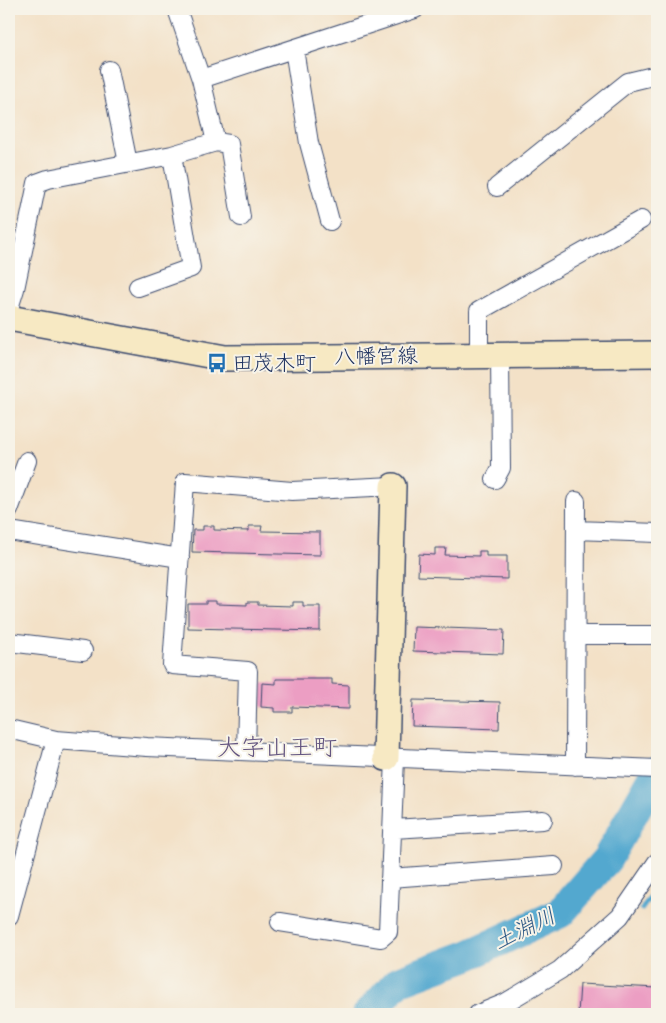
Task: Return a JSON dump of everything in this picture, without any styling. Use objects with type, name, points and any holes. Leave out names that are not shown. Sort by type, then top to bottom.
[{"type":"main road","name":"八幡宮線","points":[[9,318],[225,358],[490,354],[657,354]]},
{"type":"main road","points":[[390,758],[393,486]]},
{"type":"street","points":[[177,9],[201,79],[216,142]]},
{"type":"street","points":[[201,79],[415,9]]},
{"type":"street","points":[[294,49],[309,143],[330,221]]},
{"type":"street","points":[[109,70],[128,163]]},
{"type":"street","points":[[497,187],[628,82],[657,75]]},
{"type":"street","points":[[9,308],[15,289],[37,183],[48,179],[172,155],[216,142],[230,144],[241,217]]},
{"type":"street","points":[[138,287],[191,268],[172,155]]},
{"type":"street","points":[[495,479],[501,468],[490,354],[478,311],[641,220]]},
{"type":"street","points":[[9,510],[27,461]]},
{"type":"street","points":[[246,751],[248,671],[172,665],[185,482],[292,491],[393,486]]},
{"type":"street","points":[[575,766],[576,501]]},
{"type":"street","points":[[576,530],[657,533]]},
{"type":"street","points":[[9,531],[180,558]]},
{"type":"street","points":[[576,635],[657,636]]},
{"type":"street","points":[[9,642],[82,651]]},
{"type":"street","points":[[9,729],[56,740],[390,758],[657,769]]},
{"type":"street","points":[[9,916],[56,740]]},
{"type":"street","points":[[280,922],[381,938],[388,932],[393,829],[390,758]]},
{"type":"street","points":[[393,829],[543,820]]},
{"type":"street","points":[[478,1014],[505,1003],[560,970],[620,916],[657,862]]},
{"type":"street","points":[[390,878],[554,866]]},
{"type":"building","points":[[203,526],[214,526],[214,530],[249,531],[249,526],[262,526],[261,531],[320,532],[320,555],[192,552],[193,530],[203,530]]},
{"type":"building","points":[[435,548],[446,548],[445,555],[479,556],[479,551],[486,551],[486,556],[507,556],[507,579],[418,576],[419,554],[435,555]]},
{"type":"building","points":[[206,601],[216,601],[216,604],[247,605],[247,602],[258,602],[258,605],[293,606],[293,602],[303,602],[303,606],[320,606],[320,631],[188,628],[188,604],[206,604]]},
{"type":"building","points":[[414,627],[504,630],[503,654],[413,651]]},
{"type":"building","points":[[276,679],[332,679],[332,684],[349,685],[349,709],[292,707],[292,712],[274,712],[274,708],[261,707],[262,683],[276,684]]},
{"type":"building","points":[[413,700],[500,702],[499,729],[412,726]]},
{"type":"building","points":[[580,984],[657,988],[657,1014],[578,1014]]},
{"type":"waterway","name":"土淵川","points":[[368,1014],[399,981],[469,955],[560,913],[607,859],[657,771]]},
{"type":"waterway","points":[[642,909],[657,886]]},
{"type":"place","name":"田茂木町","points":[[217,363]]},
{"type":"district","name":"大字山王町","points":[[277,747]]}]
